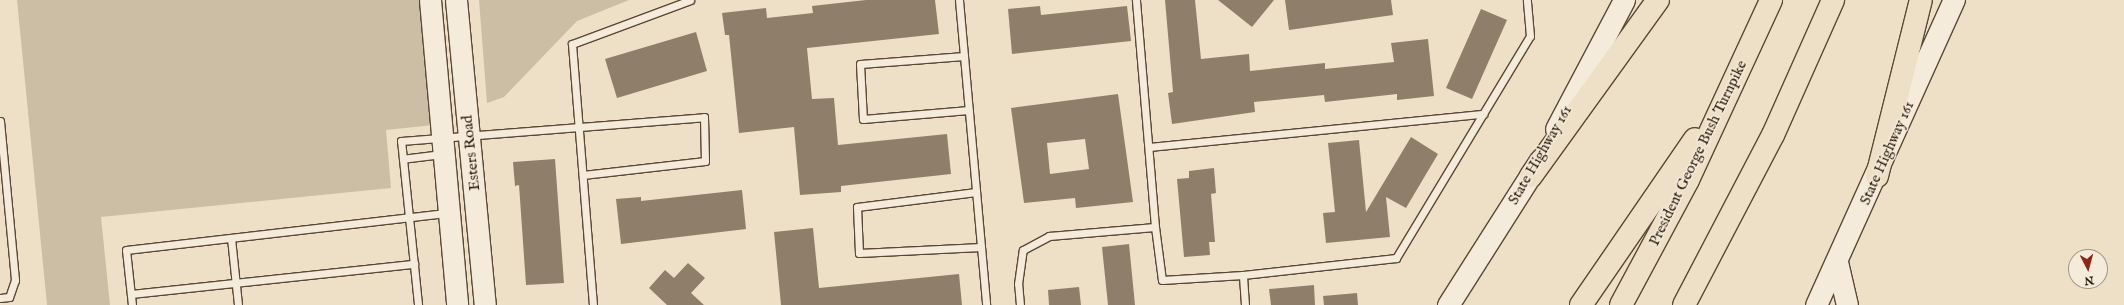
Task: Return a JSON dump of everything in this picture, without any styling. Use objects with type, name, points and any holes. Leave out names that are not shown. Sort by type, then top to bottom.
[{"type":"highway","points":[[1531,176],[1658,0]]},
{"type":"highway","name":"President George Bush Turnpike","points":[[1621,305],[1688,180],[1771,0]]},
{"type":"highway","points":[[1684,305],[1773,135],[1833,0]]},
{"type":"highway","points":[[1877,176],[1921,0]]},
{"type":"highway","points":[[1581,305],[1731,87]]},
{"type":"highway","points":[[1698,305],[1732,215]]},
{"type":"main road","name":"Esters Road","points":[[430,0],[457,305]]},
{"type":"main road","name":"Esters Road","points":[[456,0],[485,305]]},
{"type":"main road","name":"State Highway 161","points":[[1456,299],[1531,176],[1624,0]]},
{"type":"main road","name":"State Highway 161","points":[[1816,305],[1877,176],[1954,0]]},
{"type":"main road","points":[[1837,262],[1847,305]]},
{"type":"lane","points":[[594,305],[572,44],[690,0]]},
{"type":"lane","points":[[959,0],[986,305]]},
{"type":"lane","points":[[1136,0],[1150,147],[1155,227],[1162,280],[1242,275],[1396,258],[1530,36],[1527,0]]},
{"type":"lane","points":[[964,56],[860,64],[863,119],[969,110]]},
{"type":"lane","points":[[1150,147],[1483,114]]},
{"type":"lane","points":[[403,159],[469,136],[704,117],[706,161],[583,175]]},
{"type":"lane","points":[[0,121],[15,280],[9,297],[0,298]]},
{"type":"lane","points":[[418,305],[401,141],[442,145]]},
{"type":"lane","points":[[976,192],[857,207],[858,253],[981,247]]},
{"type":"lane","points":[[132,305],[126,250],[449,213]]},
{"type":"lane","points":[[1020,305],[1018,284],[1023,250],[1049,236],[1155,227]]},
{"type":"lane","points":[[231,238],[238,305]]},
{"type":"lane","points":[[131,294],[414,264]]},
{"type":"lane","points":[[1242,275],[1245,305]]},
{"type":"shaded area","points":[[17,0],[422,0],[434,125],[386,130],[391,188],[101,217],[110,305],[47,305]]},
{"type":"shaded area","points":[[479,0],[629,0],[577,21],[504,97],[487,103]]},
{"type":"building","points":[[866,0],[935,0],[939,34],[807,48],[812,99],[834,98],[838,145],[947,134],[951,174],[841,186],[841,192],[800,195],[794,127],[739,133],[729,35],[725,35],[722,13],[766,8],[767,18],[813,13],[812,6]]},
{"type":"building","points":[[1165,0],[1195,0],[1201,59],[1249,54],[1250,71],[1325,63],[1325,69],[1394,62],[1391,43],[1428,39],[1434,96],[1397,100],[1397,94],[1325,102],[1324,95],[1254,102],[1255,112],[1172,124],[1168,93],[1173,92]]},
{"type":"building","points":[[1218,0],[1274,0],[1252,27]]},
{"type":"building","points":[[1285,0],[1391,0],[1393,15],[1289,30]]},
{"type":"building","points":[[1040,6],[1041,15],[1127,6],[1131,41],[1012,54],[1008,9]]},
{"type":"building","points":[[1481,9],[1507,20],[1472,99],[1446,88]]},
{"type":"building","points":[[696,32],[707,71],[617,98],[605,59]]},
{"type":"building","points":[[1118,94],[1133,202],[1076,208],[1075,198],[1024,203],[1011,108]],"holes":[[[1085,139],[1089,169],[1050,174],[1047,143]]]},
{"type":"building","points":[[1411,137],[1438,154],[1406,208],[1386,197],[1390,237],[1326,243],[1323,213],[1335,212],[1328,143],[1359,140],[1366,212]]},
{"type":"building","points":[[555,159],[564,283],[526,285],[519,185],[515,186],[513,162]]},
{"type":"building","points":[[1214,168],[1216,193],[1211,194],[1215,242],[1209,242],[1210,255],[1184,257],[1177,179],[1189,178],[1189,171]]},
{"type":"building","points":[[742,190],[746,229],[621,244],[616,199],[641,197],[641,201]]},
{"type":"building","points":[[813,228],[819,288],[959,274],[962,305],[781,305],[774,232]]},
{"type":"building","points":[[1129,244],[1135,305],[1108,305],[1102,247]]},
{"type":"building","points":[[688,263],[705,278],[691,293],[704,305],[667,305],[649,288],[665,270],[674,278]]},
{"type":"building","points":[[1314,285],[1315,305],[1271,305],[1269,289]]},
{"type":"building","points":[[1079,287],[1081,305],[1049,305],[1048,290]]},
{"type":"building","points":[[1357,293],[1358,305],[1324,305],[1323,296]]}]
